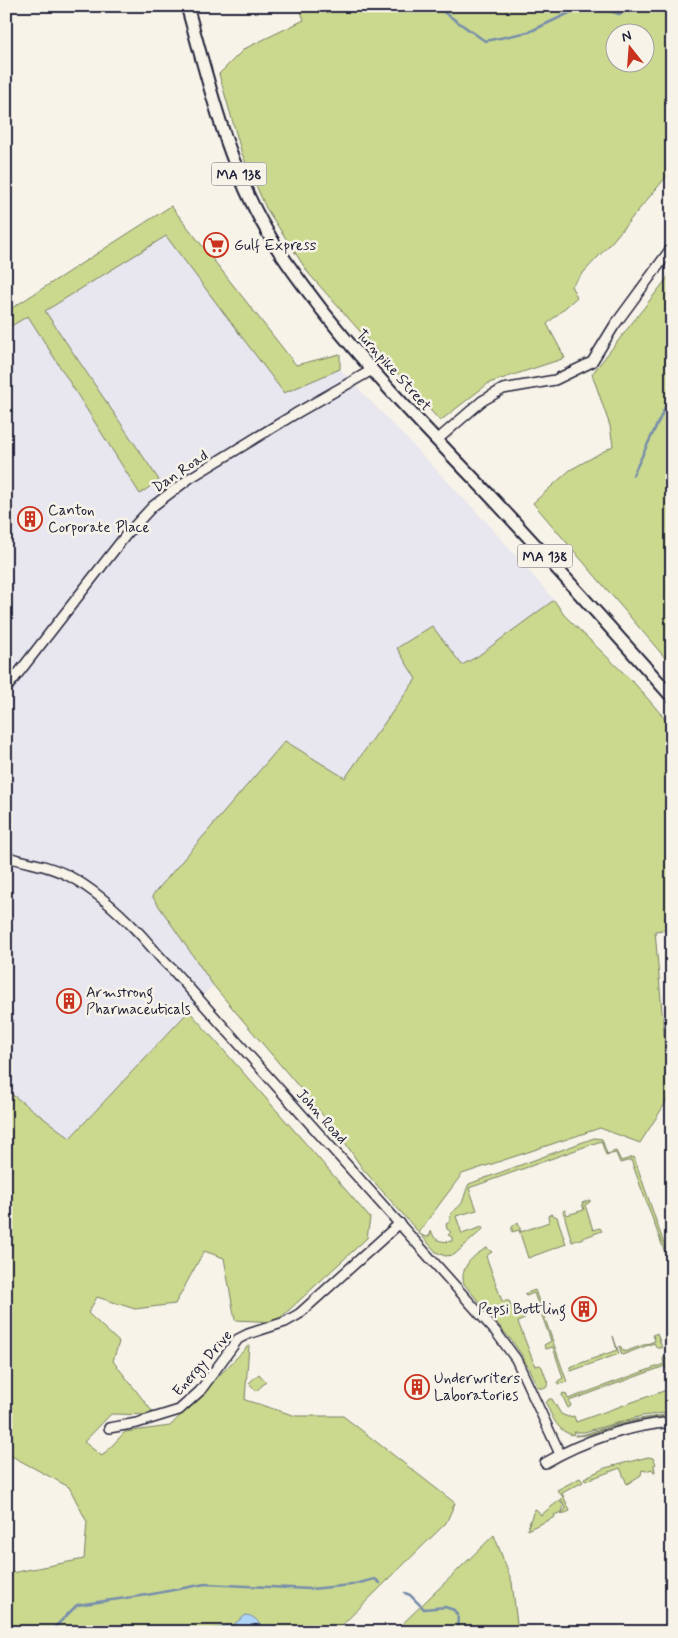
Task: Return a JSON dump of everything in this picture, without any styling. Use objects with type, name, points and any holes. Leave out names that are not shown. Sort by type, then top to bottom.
[{"type":"main road","name":"Turnpike Street","points":[[187,6],[210,88],[247,193],[282,256],[337,329],[372,370],[505,512],[672,697]]},
{"type":"street","points":[[437,440],[482,401],[503,389],[555,380],[592,362],[614,326],[672,247]]},
{"type":"street","name":"Dan Road","points":[[6,689],[126,535],[152,506],[190,478],[372,370]]},
{"type":"street","name":"John Road","points":[[6,857],[52,869],[70,877],[120,914],[144,938],[164,963],[172,969],[496,1332],[522,1372],[560,1454]]},
{"type":"street","name":"Energy Drive","points":[[109,1428],[137,1423],[182,1408],[203,1386],[238,1339],[285,1322],[299,1314],[400,1223]]},
{"type":"street","points":[[546,1463],[560,1454],[598,1439],[650,1425],[672,1422]]},
{"type":"shaded area","points":[[166,236],[284,392],[340,369],[488,524],[554,600],[478,656],[462,665],[398,648],[416,679],[345,779],[285,741],[152,896],[213,985],[70,1138],[6,1090],[6,329],[28,315],[140,494],[159,480],[45,311]]},
{"type":"green space","points":[[299,6],[672,6],[672,170],[610,244],[571,286],[577,297],[547,324],[565,358],[489,383],[440,421],[309,274],[266,208],[242,154],[219,74],[244,49],[304,20]]},
{"type":"green space","points":[[171,206],[296,365],[340,354],[340,369],[284,393],[166,236],[45,311],[159,480],[140,494],[28,316],[6,329],[6,312]]},
{"type":"green space","points":[[672,272],[672,666],[533,503],[570,470],[613,446],[610,426],[592,374]]},
{"type":"green space","points":[[554,600],[564,615],[636,685],[672,727],[672,929],[655,931],[667,1068],[672,1070],[672,1093],[640,1143],[600,1128],[462,1174],[419,1232],[362,1168],[342,1138],[213,985],[152,896],[285,741],[345,778],[416,679],[397,648],[432,626],[462,665],[478,656]]},
{"type":"green space","points":[[189,1011],[370,1218],[367,1238],[276,1322],[235,1320],[224,1258],[204,1251],[175,1304],[135,1309],[97,1297],[88,1313],[119,1342],[113,1361],[155,1415],[111,1414],[84,1442],[102,1456],[125,1432],[170,1426],[249,1345],[245,1400],[296,1416],[343,1416],[455,1503],[446,1523],[335,1632],[138,1632],[126,1626],[117,1632],[6,1632],[6,1574],[84,1559],[87,1522],[69,1487],[6,1453],[6,1090],[70,1138]]},
{"type":"green space","points":[[594,1138],[602,1139],[607,1154],[616,1151],[621,1161],[634,1157],[672,1267],[672,1272],[631,1160],[620,1163],[616,1153],[606,1155],[601,1141],[469,1188],[477,1210],[456,1216],[462,1234],[482,1227],[483,1229],[454,1255],[445,1256],[436,1252],[421,1235],[427,1237],[430,1235],[431,1230],[434,1237],[438,1240],[452,1241],[452,1237],[448,1235],[451,1232],[447,1229],[446,1224],[450,1222],[452,1213],[462,1203],[469,1184]]},
{"type":"green space","points":[[590,1200],[585,1205],[593,1230],[600,1228],[602,1231],[572,1242],[563,1211],[565,1210],[567,1215],[584,1210],[582,1203]]},
{"type":"green space","points":[[551,1214],[557,1217],[566,1244],[528,1258],[519,1230],[512,1232],[512,1227],[518,1222],[521,1232],[549,1222],[548,1216]]},
{"type":"green space","points":[[487,1248],[492,1252],[486,1256],[502,1301],[509,1301],[514,1313],[520,1313],[524,1317],[524,1319],[518,1322],[535,1366],[540,1365],[542,1367],[548,1384],[546,1388],[538,1388],[523,1357],[512,1341],[464,1284],[465,1267],[472,1258]]},
{"type":"green space","points":[[535,1290],[567,1382],[558,1384],[558,1381],[563,1378],[553,1347],[546,1349],[544,1345],[551,1341],[534,1293],[526,1296],[524,1294]]},
{"type":"green space","points":[[657,1333],[662,1348],[657,1348],[654,1343],[622,1355],[619,1346],[624,1352],[655,1341],[653,1335]]},
{"type":"green space","points":[[613,1336],[619,1354],[571,1371],[570,1367],[617,1350]]},
{"type":"green space","points":[[665,1356],[671,1369],[670,1371],[667,1371],[665,1366],[569,1401],[571,1406],[568,1408],[562,1395],[563,1393],[566,1394],[568,1399],[664,1364],[663,1359]]},
{"type":"green space","points":[[259,1374],[266,1382],[256,1391],[249,1383]]},
{"type":"green space","points":[[672,1388],[672,1412],[642,1416],[584,1432],[574,1432],[573,1435],[559,1427],[546,1403],[549,1399],[552,1399],[561,1414],[568,1417],[574,1416],[576,1422]]},
{"type":"green space","points":[[672,1414],[614,1426],[587,1435],[575,1436],[626,1421]]},
{"type":"green space","points":[[648,1457],[653,1458],[656,1464],[654,1465],[655,1472],[652,1469],[642,1470],[641,1475],[627,1484],[620,1468],[585,1481],[584,1478],[605,1468]]},
{"type":"green space","points":[[580,1478],[583,1482],[562,1493],[570,1511],[560,1515],[566,1507],[561,1499],[563,1497],[557,1490]]},
{"type":"green space","points":[[560,1500],[564,1506],[562,1512],[527,1530],[534,1510],[536,1509],[541,1515]]},
{"type":"green space","points":[[494,1535],[512,1582],[518,1632],[394,1632]]},
{"type":"water","points":[[246,1615],[257,1620],[261,1632],[208,1632],[211,1629],[233,1625]]},
{"type":"waterway","points":[[435,6],[485,41],[529,32],[584,6]]},
{"type":"waterway","points":[[597,6],[619,14],[640,6]]},
{"type":"waterway","points":[[633,475],[672,393]]},
{"type":"waterway","points":[[50,1632],[77,1605],[205,1584],[311,1589],[351,1585],[375,1579],[380,1583]]},
{"type":"waterway","points":[[405,1593],[410,1595],[424,1609],[445,1607],[454,1610],[458,1616],[457,1632]]},
{"type":"place","name":"Gulf Express","points":[[216,245]]},
{"type":"place","name":"Canton Corporate Place","points":[[30,519]]},
{"type":"place","name":"Armstrong Pharmaceuticals","points":[[69,1001]]},
{"type":"place","name":"Pepsi Bottling","points":[[584,1309]]},
{"type":"place","name":"Underwriters Laboratories","points":[[417,1387]]}]
